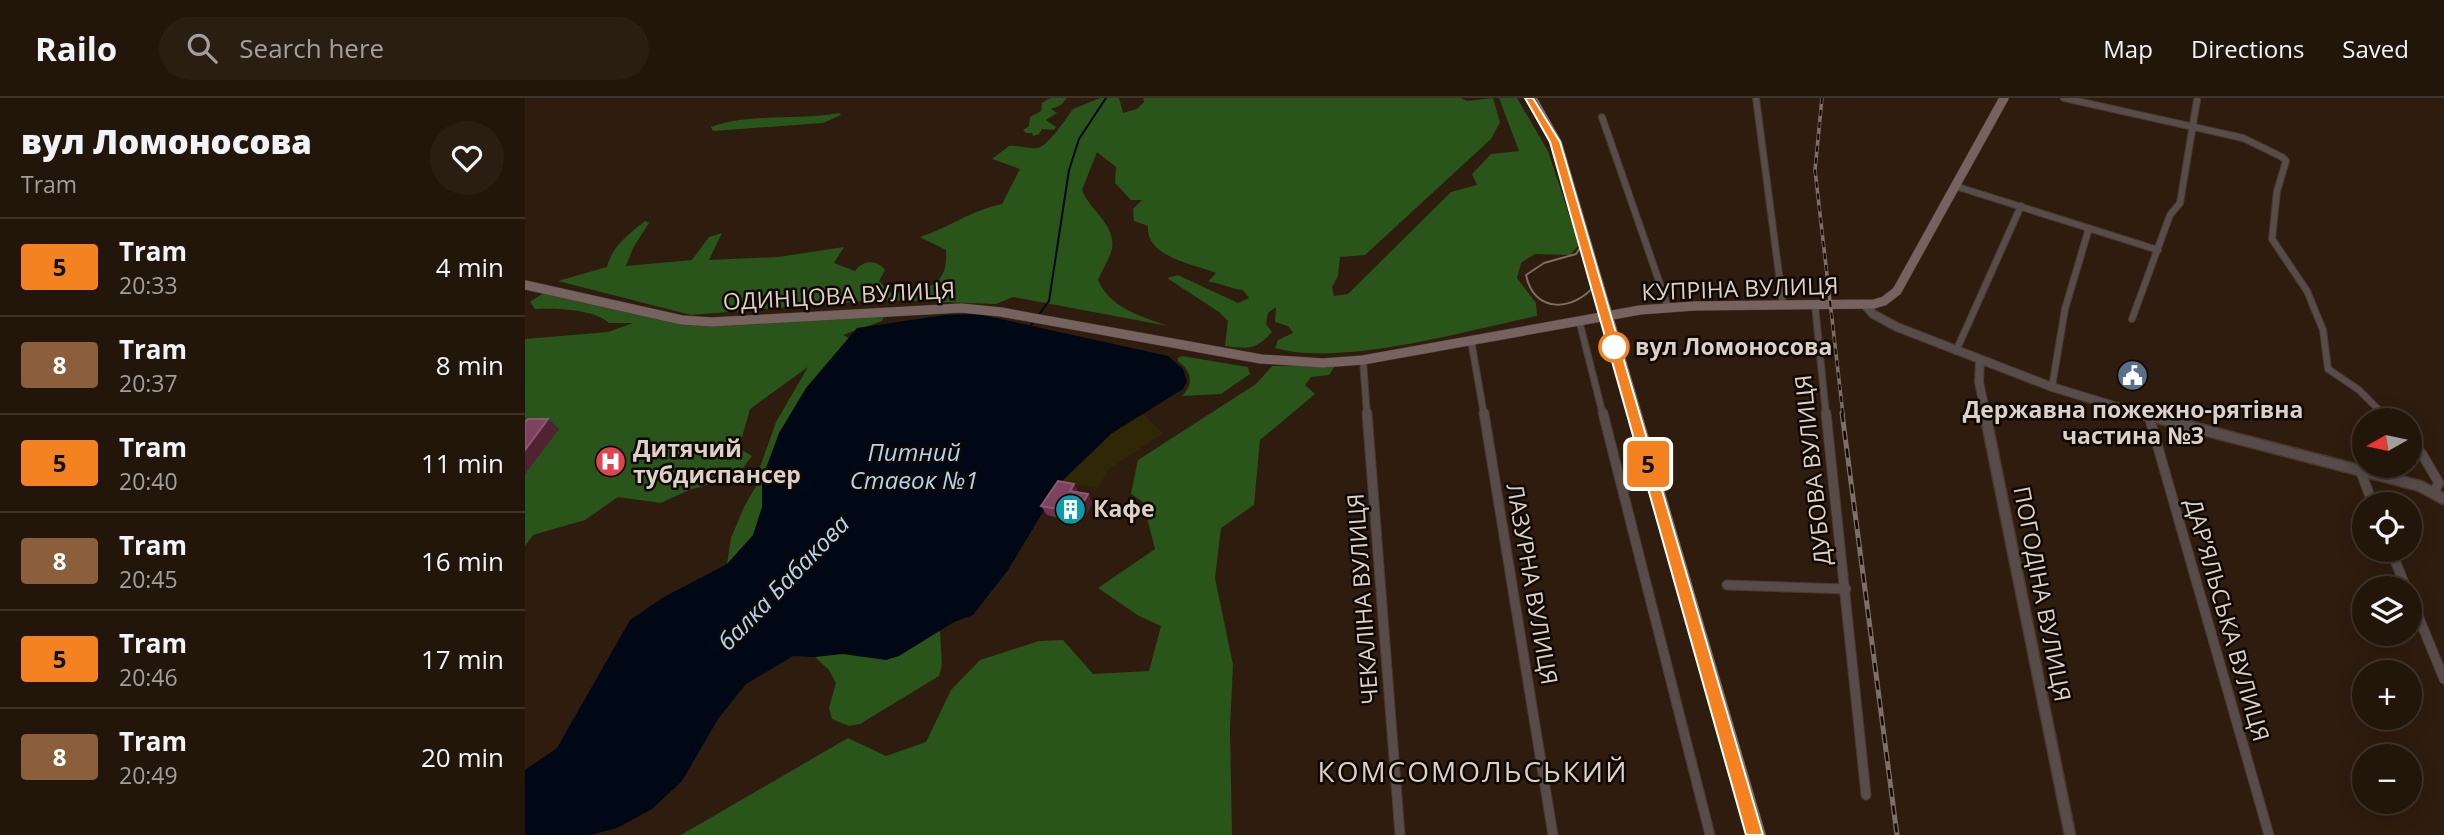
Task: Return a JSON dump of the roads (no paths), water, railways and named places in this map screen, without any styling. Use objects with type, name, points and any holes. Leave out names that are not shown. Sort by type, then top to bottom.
[{"type":"main road","name":"КУПРІНА ВУЛИЦЯ","points":[[1363,360],[1579,320],[1668,307],[1864,304],[1884,301],[1897,291],[2004,98]]},
{"type":"main road","name":"ОДИНЦОВА ВУЛИЦЯ","points":[[525,285],[692,321],[740,322],[961,308],[1001,312],[1261,359],[1323,363],[1363,360]]},
{"type":"street","points":[[1756,98],[1783,305]]},
{"type":"street","points":[[2064,98],[2243,138],[2282,157],[2286,166],[2277,191],[2271,239],[2307,291],[2323,330],[2328,369],[2359,390],[2377,408]]},
{"type":"street","points":[[2132,319],[2170,215],[2180,203],[2190,128],[2197,100]]},
{"type":"street","points":[[1602,117],[1668,307]]},
{"type":"street","points":[[1955,186],[2158,250]]},
{"type":"street","points":[[1956,351],[2021,206]]},
{"type":"street","points":[[2052,387],[2065,309],[2089,228]]},
{"type":"street","points":[[1864,304],[1885,321],[1980,361],[2052,387],[2149,416],[2352,468]]},
{"type":"street","name":"ДУБОВА ВУЛИЦЯ","points":[[1815,305],[1866,794]]},
{"type":"street","points":[[1579,320],[1710,835]]},
{"type":"street","name":"ЛАЗУРНА ВУЛИЦЯ","points":[[1471,340],[1553,835]]},
{"type":"street","name":"ЧЕКАЛІНА ВУЛИЦЯ","points":[[1363,360],[1400,835]]},
{"type":"street","name":"ПОГОДІНА ВУЛИЦЯ","points":[[1980,361],[1982,395],[2070,835]]},
{"type":"street","name":"ДАР’ЯЛЬСЬКА ВУЛИЦЯ","points":[[2149,416],[2269,835]]},
{"type":"street","points":[[2422,454],[2439,483],[2434,492]]},
{"type":"street","points":[[2387,478],[2434,492],[2444,499]]},
{"type":"street","name":"ДУБОВА ВУЛИЦЯ","points":[[1727,585],[1846,589]]},
{"type":"street","points":[[2422,625],[2444,679]]},
{"type":"water","name":"Питний Ставок №1","points":[[978,314],[1168,356],[1183,369],[1187,381],[1183,389],[1112,433],[1061,482],[1008,570],[973,615],[954,622],[899,656],[886,660],[843,654],[793,656],[746,684],[718,719],[682,781],[652,809],[617,828],[590,835],[525,835],[525,770],[557,748],[630,620],[664,597],[727,564],[753,535],[762,507],[762,479],[779,433],[806,388],[857,328],[945,315]]},
{"type":"waterway","name":"балка Бабакова","points":[[1029,328],[1049,301],[1069,170],[1079,139],[1106,98]]},
{"type":"tram line","name":"5","points":[[1529,98],[1555,142],[1579,220],[1604,316],[1755,835]]},
{"type":"tram line","points":[[1536,98],[1561,142],[1765,835]]},
{"type":"tram line","points":[[1588,236],[1576,254],[1544,263],[1526,275],[1530,288],[1537,297],[1556,305],[1577,300],[1596,284]]},
{"type":"railway","points":[[1822,98],[1815,170],[1843,415]]},
{"type":"railway","points":[[1842,413],[1897,835]]},
{"type":"place","name":"вул Ломоносова","points":[[1614,347]]},
{"type":"place","name":"Державна пожежно-рятівна частина №3","points":[[2133,376]]},
{"type":"place","name":"Дитячий тубдиспансер","points":[[610,462]]},
{"type":"place","name":"Кафе","points":[[1070,509]]},
{"type":"district","name":"КОМСОМОЛЬСЬКИЙ","points":[[1473,772]]}]
